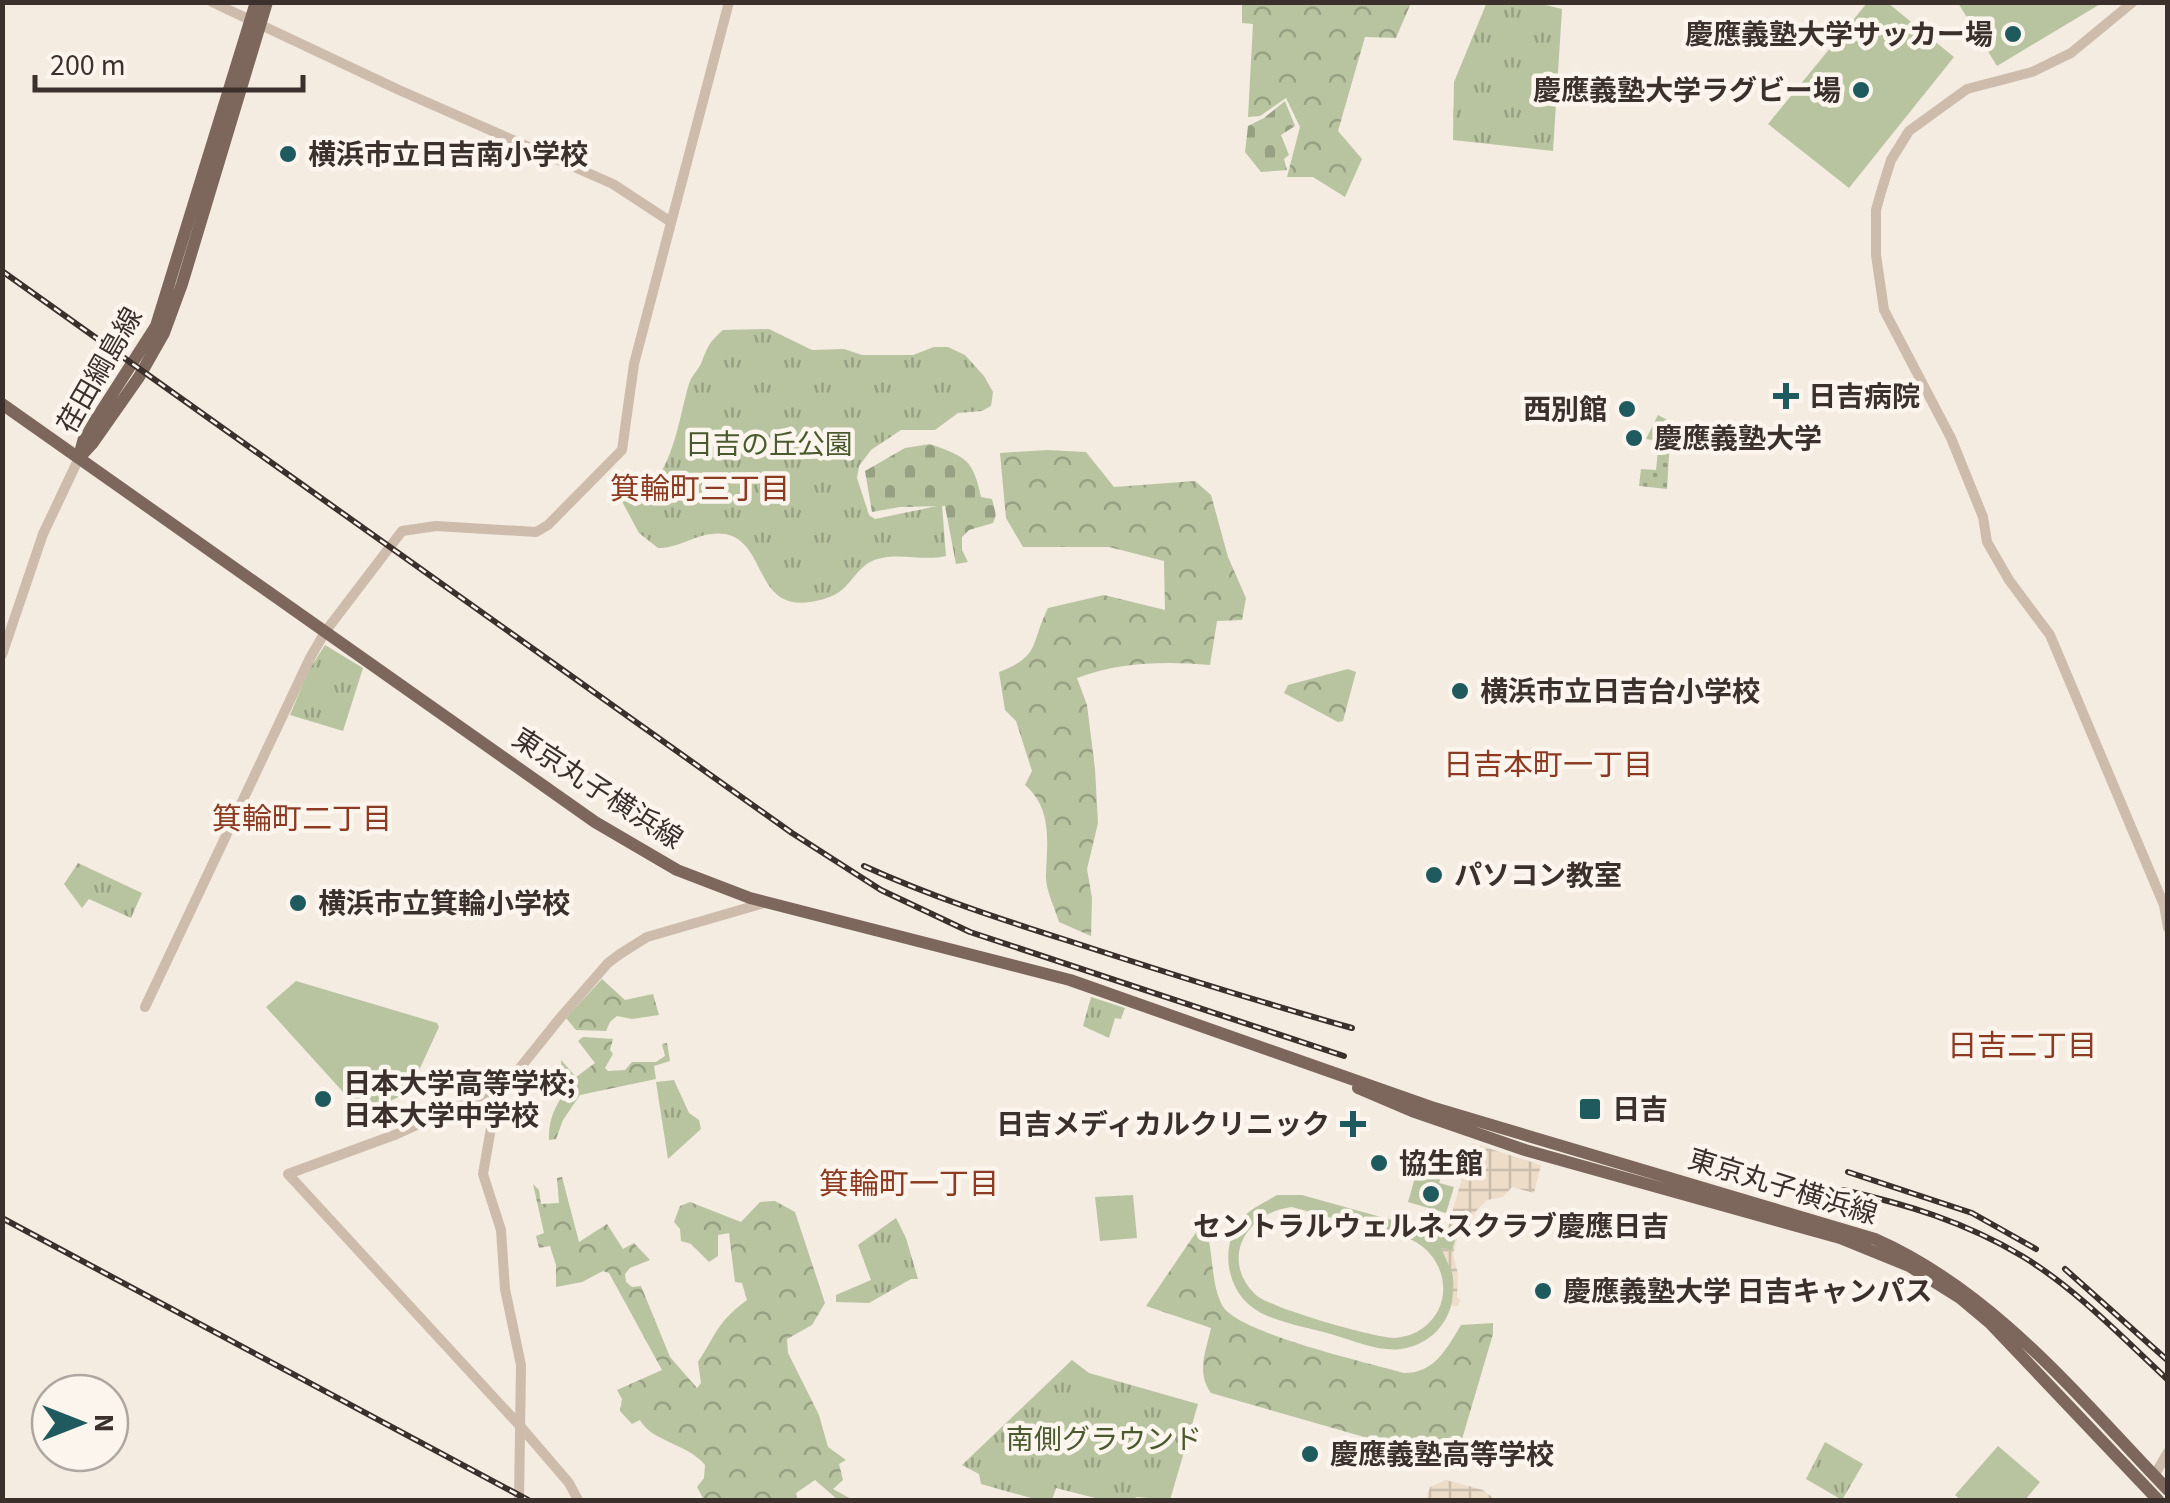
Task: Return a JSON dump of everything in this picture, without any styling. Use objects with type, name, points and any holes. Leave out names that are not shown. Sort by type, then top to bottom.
[{"type":"main road","name":"荏田綱島線","points":[[255,24],[256,2]]},
{"type":"main road","name":"荏田綱島線","points":[[78,458],[84,438],[156,326],[255,24],[267,2]]},
{"type":"main road","name":"東京丸子横浜線","points":[[2,404],[625,841],[678,870],[764,903],[1070,980],[1552,1145],[1834,1226],[1898,1249],[1937,1270],[1992,1310],[2168,1490]]},
{"type":"main road","name":"東京丸子横浜線","points":[[1306,1062],[1412,1111],[1525,1150],[1840,1238],[1910,1266],[1960,1298],[1991,1324],[2158,1500]]},
{"type":"street","points":[[212,2],[613,184],[671,222]]},
{"type":"street","points":[[145,1007],[325,632],[402,531],[436,526],[536,532],[548,525],[620,453],[634,364],[729,2]]},
{"type":"street","points":[[2132,2],[2072,53],[2032,72],[1967,89],[1909,131],[1891,160],[1876,210],[1876,255],[1884,310],[1951,438],[1983,518],[1987,542],[2009,580],[2050,635],[2164,906],[2168,928]]},
{"type":"street","points":[[2,655],[43,534],[78,458]]},
{"type":"street","points":[[519,1500],[520,1365],[505,1289],[500,1230],[483,1174],[494,1109],[507,1084],[603,968],[620,954],[647,937],[764,903]]},
{"type":"street","points":[[507,1084],[398,1134],[288,1174],[522,1427],[570,1484],[578,1500]]},
{"type":"street","points":[[2154,1476],[2168,1452]]},
{"type":"green space","points":[[1487,2],[1537,3],[1562,9],[1553,151],[1453,140],[1454,82]]},
{"type":"green space","points":[[1242,3],[1411,3],[1396,38],[1365,37],[1338,131],[1362,159],[1345,197],[1313,177],[1287,177],[1300,127],[1286,98],[1260,116],[1248,117],[1253,24],[1242,23]]},
{"type":"green space","name":"慶應義塾大学ラグビー場","points":[[1867,3],[1888,3],[1954,57],[1849,188],[1768,124]]},
{"type":"green space","name":"慶應義塾大学サッカー場","points":[[1958,3],[2102,3],[1997,66]]},
{"type":"green space","points":[[1285,101],[1295,126],[1281,135],[1289,155],[1284,159],[1287,170],[1261,172],[1245,152],[1248,126]]},
{"type":"green space","name":"日吉の丘公園","points":[[769,329],[812,350],[913,355],[934,347],[948,347],[965,355],[984,376],[993,392],[991,406],[982,411],[958,413],[935,430],[901,430],[871,450],[859,466],[857,478],[869,515],[875,519],[942,505],[946,556],[879,559],[866,565],[838,593],[798,603],[780,597],[772,589],[746,546],[737,539],[716,533],[658,548],[639,533],[618,494],[636,493],[661,472],[670,454],[690,381],[710,344],[723,330]]},
{"type":"green space","points":[[1658,415],[1671,422],[1667,489],[1639,486],[1641,469],[1656,470],[1659,441],[1646,439]]},
{"type":"green space","points":[[930,444],[966,461],[981,497],[992,499],[996,515],[993,523],[969,530],[962,537],[962,550],[968,562],[956,564],[945,506],[872,512],[865,471],[905,448]]},
{"type":"green space","points":[[1086,452],[1114,487],[1195,481],[1211,495],[1228,557],[1246,598],[1242,620],[1217,621],[1210,665],[1143,664],[1077,678],[1087,705],[1098,823],[1087,869],[1092,898],[1091,936],[1059,922],[1046,880],[1044,816],[1025,785],[1032,771],[1016,721],[1005,710],[999,672],[1028,654],[1048,608],[1104,595],[1165,610],[1164,561],[1109,547],[1023,547],[1006,518],[1000,453]]},
{"type":"green space","points":[[325,645],[363,668],[343,731],[290,715],[309,670]]},
{"type":"green space","points":[[1348,669],[1356,672],[1343,721],[1338,722],[1284,693],[1288,685]]},
{"type":"green space","points":[[78,863],[142,893],[131,918],[89,899],[82,908],[64,884]]},
{"type":"green space","points":[[602,979],[625,1000],[653,994],[659,1015],[632,1019],[617,1016],[606,1031],[576,1030],[566,1018]]},
{"type":"green space","points":[[296,981],[437,1023],[439,1027],[409,1092],[363,1114],[266,1007]]},
{"type":"green space","points":[[1091,997],[1125,1008],[1121,1019],[1115,1018],[1109,1038],[1083,1026]]},
{"type":"green space","points":[[583,1037],[613,1039],[613,1054],[605,1068],[608,1071],[625,1070],[632,1062],[656,1062],[665,1056],[662,1044],[667,1043],[670,1061],[654,1066],[656,1079],[580,1095],[556,1139],[549,1140],[554,1111],[570,1085],[563,1092],[561,1060],[576,1077],[595,1063],[578,1041]]},
{"type":"green space","points":[[674,1080],[701,1129],[668,1159],[656,1082]]},
{"type":"green space","name":"セントラルウェルネスクラブ慶應日吉","points":[[1438,1172],[1442,1173],[1439,1183],[1454,1187],[1446,1213],[1408,1202],[1416,1174],[1436,1178]]},
{"type":"green space","points":[[562,1177],[579,1242],[607,1224],[623,1249],[634,1243],[650,1260],[630,1268],[625,1274],[626,1282],[632,1287],[641,1286],[670,1357],[697,1388],[701,1383],[698,1362],[723,1322],[747,1300],[742,1283],[735,1282],[729,1233],[718,1235],[718,1256],[709,1262],[691,1244],[681,1241],[680,1229],[674,1222],[680,1206],[690,1202],[741,1222],[760,1202],[775,1201],[795,1212],[825,1303],[812,1325],[787,1339],[788,1353],[819,1415],[828,1447],[846,1460],[839,1464],[843,1480],[833,1489],[853,1500],[838,1500],[815,1480],[796,1493],[798,1500],[704,1500],[697,1487],[704,1478],[705,1465],[653,1433],[640,1420],[632,1424],[620,1411],[622,1399],[617,1390],[662,1370],[609,1273],[603,1271],[582,1282],[556,1287],[556,1265],[550,1246],[539,1248],[536,1236],[544,1233],[533,1184],[539,1190],[541,1204],[559,1203],[557,1178]]},
{"type":"green space","points":[[1133,1195],[1137,1238],[1100,1241],[1095,1197]]},
{"type":"green space","points":[[1277,1195],[1302,1195],[1456,1238],[1452,1251],[1443,1249],[1450,1264],[1453,1296],[1442,1325],[1418,1344],[1384,1349],[1278,1320],[1250,1305],[1234,1284],[1229,1246],[1244,1216]],"holes":[[[1292,1207],[1412,1240],[1433,1257],[1443,1281],[1443,1294],[1433,1318],[1417,1332],[1399,1338],[1345,1328],[1265,1301],[1245,1281],[1240,1267],[1239,1253],[1251,1228],[1262,1218]]]},
{"type":"green space","points":[[896,1218],[918,1279],[911,1279],[869,1303],[836,1302],[836,1295],[871,1280],[858,1245]]},
{"type":"green space","points":[[1203,1222],[1222,1305],[1232,1316],[1277,1336],[1404,1373],[1432,1364],[1461,1325],[1493,1323],[1455,1463],[1211,1393],[1203,1369],[1211,1328],[1146,1306]]},
{"type":"green space","name":"南側グラウンド","points":[[1072,1360],[1089,1373],[1198,1404],[1170,1500],[1103,1500],[1056,1488],[1052,1500],[1038,1500],[981,1484],[979,1474],[962,1465]]},
{"type":"green space","points":[[1825,1442],[1863,1464],[1842,1500],[1806,1479]]},
{"type":"green space","points":[[1998,1446],[2040,1482],[2025,1500],[1961,1500],[1955,1495]]},
{"type":"shaded area","points":[[1472,1143],[1541,1165],[1534,1193],[1512,1187],[1503,1197],[1487,1200],[1476,1211],[1470,1226],[1460,1227],[1453,1254],[1460,1300],[1458,1306],[1452,1306],[1454,1277],[1441,1248],[1452,1251],[1455,1239],[1436,1233],[1437,1227],[1448,1227]]},
{"type":"shaded area","points":[[1446,1480],[1483,1490],[1496,1500],[1426,1500],[1430,1487]]},
{"type":"railway","points":[[2,271],[792,833],[881,890],[970,932],[1344,1056]]},
{"type":"railway","points":[[864,866],[1015,923],[1352,1028]]},
{"type":"railway","points":[[1848,1172],[1972,1213],[2036,1249]]},
{"type":"railway","points":[[1843,1190],[1935,1216],[2022,1256],[2079,1298],[2168,1380]]},
{"type":"railway","points":[[2,1218],[528,1500]]},
{"type":"railway","points":[[2065,1269],[2166,1359]]},
{"type":"place","name":"慶應義塾大学サッカー場","points":[[2013,34]]},
{"type":"place","name":"慶應義塾大学ラグビー場","points":[[1861,90]]},
{"type":"place","name":"横浜市立日吉南小学校","points":[[288,154]]},
{"type":"place","name":"日吉病院","points":[[1786,396]]},
{"type":"place","name":"西別館","points":[[1627,409]]},
{"type":"place","name":"慶應義塾大学","points":[[1634,438]]},
{"type":"place","name":"横浜市立日吉台小学校","points":[[1460,691]]},
{"type":"place","name":"パソコン教室","points":[[1434,875]]},
{"type":"place","name":"横浜市立箕輪小学校","points":[[298,903]]},
{"type":"place","name":"日本大学高等学校; 日本大学中学校","points":[[323,1099]]},
{"type":"place","name":"日吉","points":[[1590,1109]]},
{"type":"place","name":"日吉メディカルクリニック","points":[[1353,1124]]},
{"type":"place","name":"協生館","points":[[1379,1163]]},
{"type":"place","name":"セントラルウェルネスクラブ慶應日吉","points":[[1431,1194]]},
{"type":"place","name":"慶應義塾大学 日吉キャンパス","points":[[1543,1291]]},
{"type":"place","name":"慶應義塾高等学校","points":[[1310,1454]]},
{"type":"district","name":"箕輪町三丁目","points":[[700,489]]},
{"type":"district","name":"日吉本町一丁目","points":[[1548,765]]},
{"type":"district","name":"箕輪町二丁目","points":[[302,819]]},
{"type":"district","name":"日吉二丁目","points":[[2022,1046]]},
{"type":"district","name":"箕輪町一丁目","points":[[909,1184]]}]
